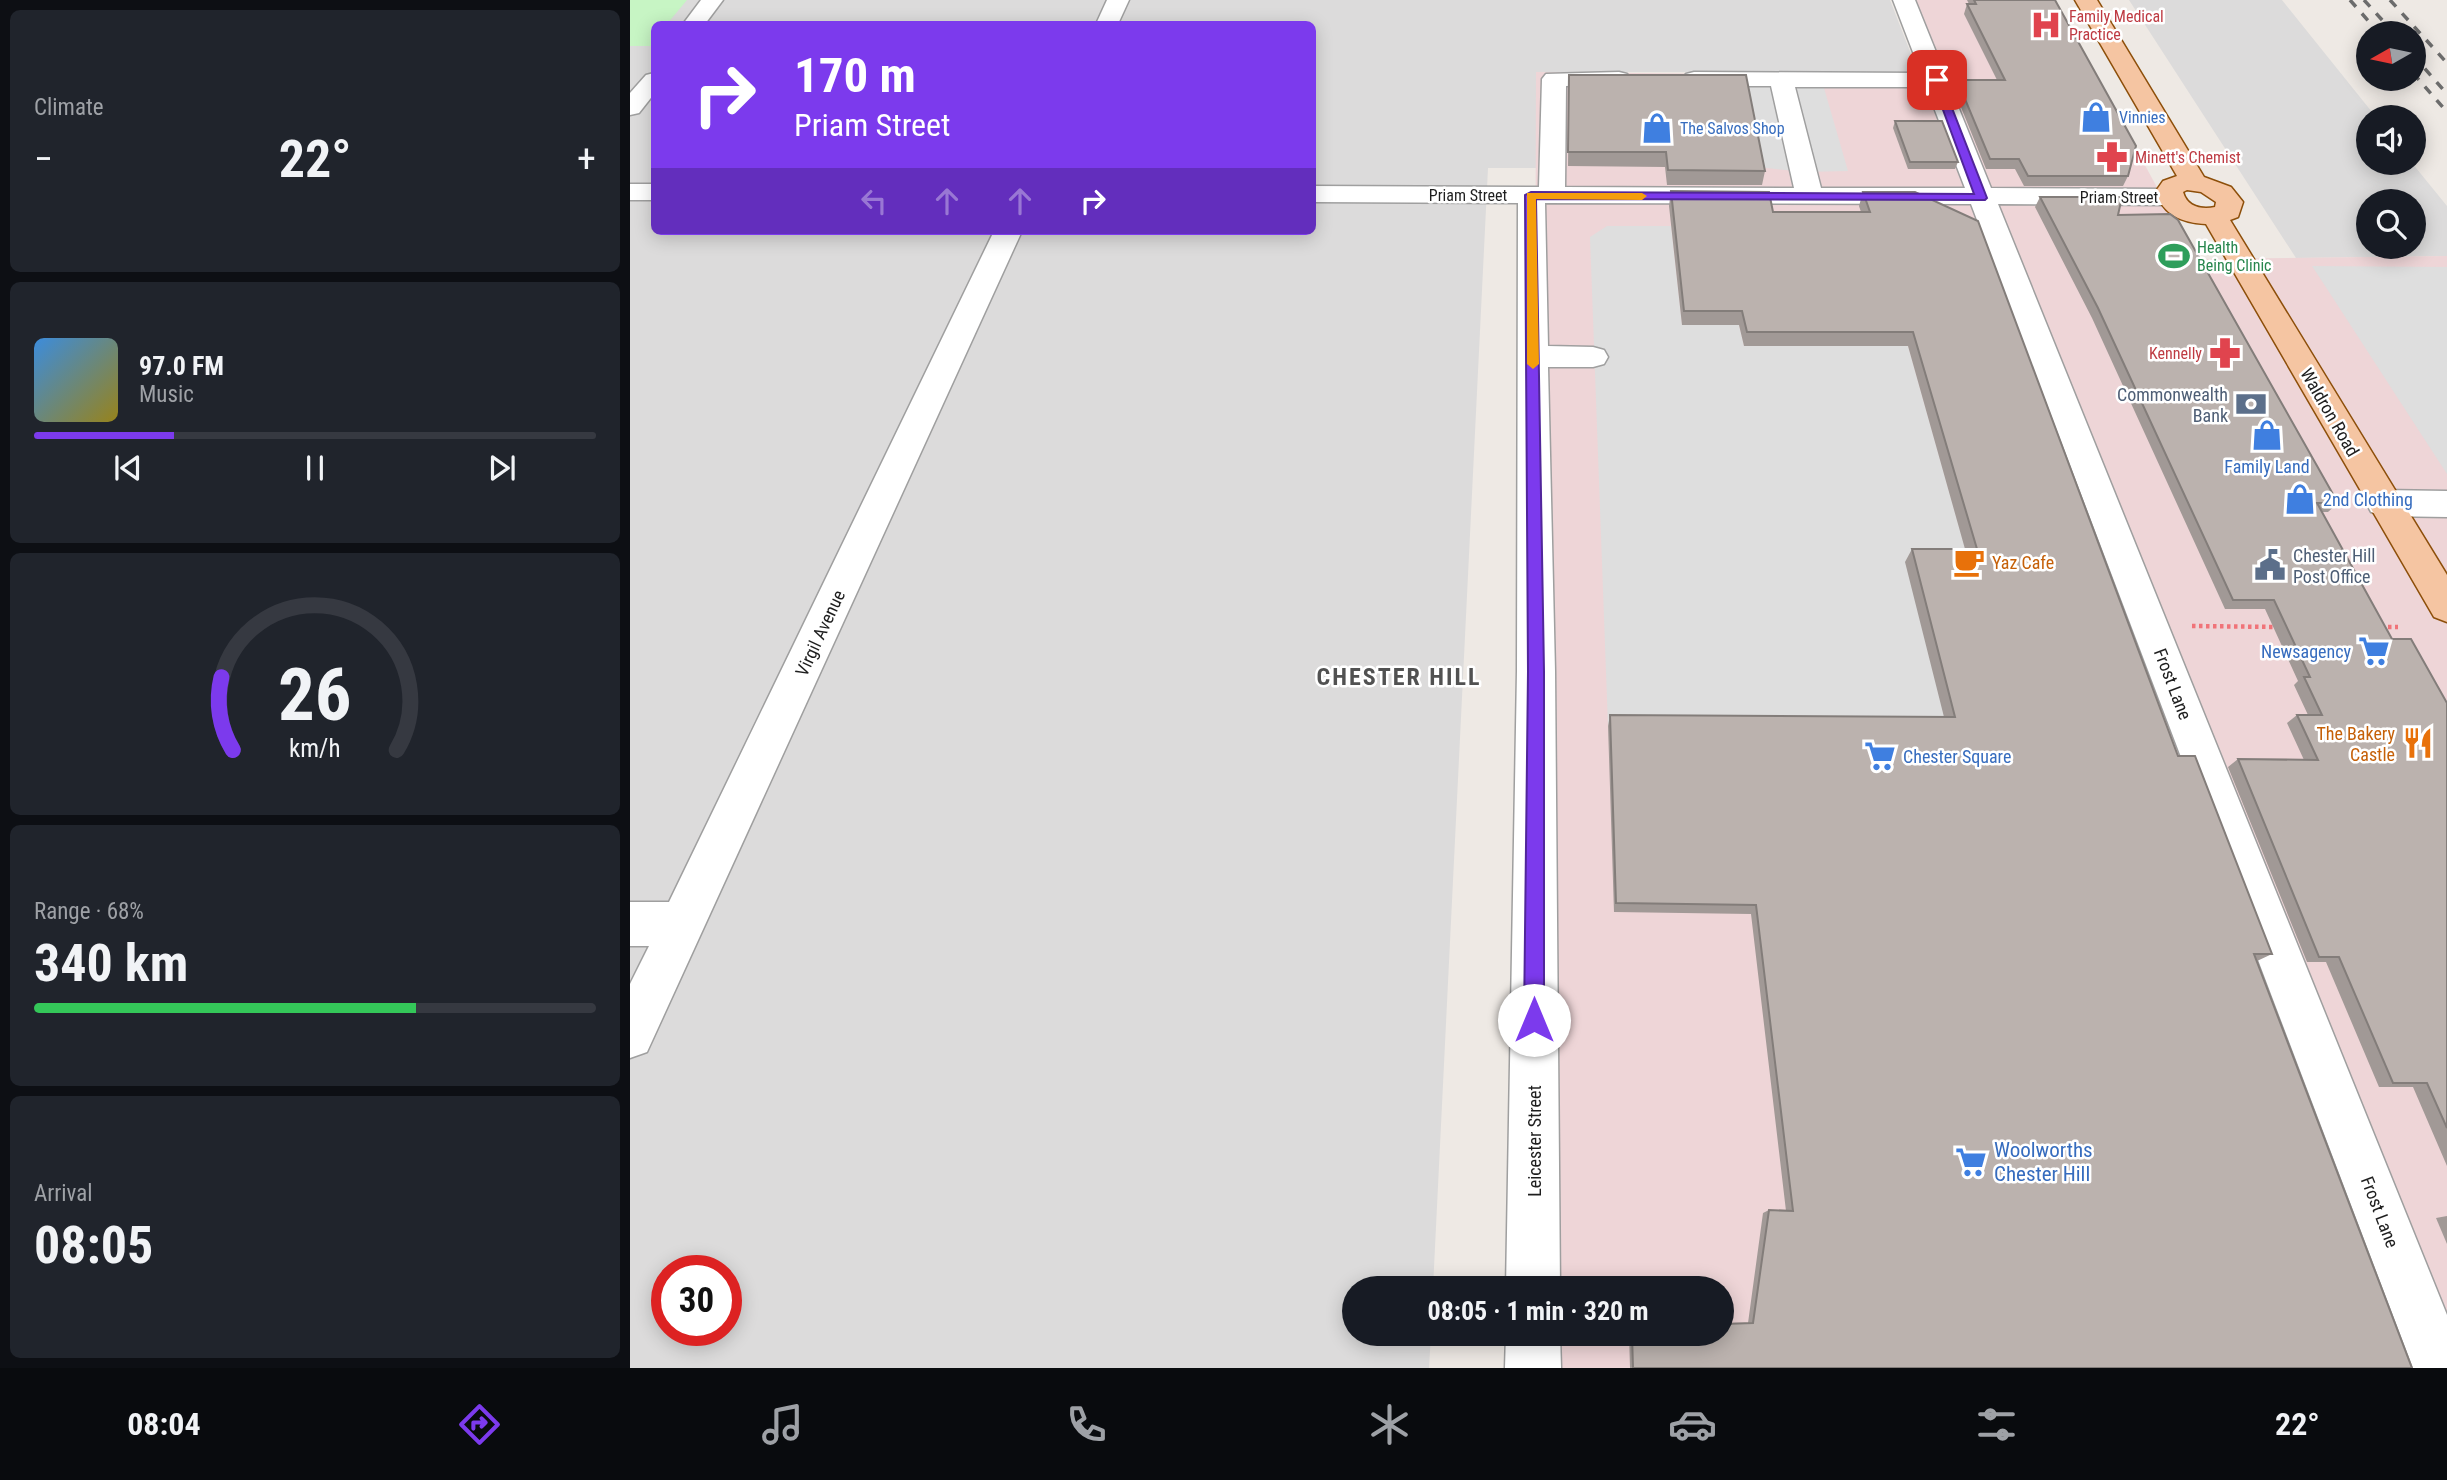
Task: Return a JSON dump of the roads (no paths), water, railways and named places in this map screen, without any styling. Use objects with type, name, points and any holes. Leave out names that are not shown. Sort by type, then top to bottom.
[{"type":"main road","points":[[2086,0],[2194,183]]},
{"type":"main road","points":[[2194,183],[2213,187],[2227,196],[2230,202],[2228,211],[2215,217],[2186,212],[2169,197],[2172,187],[2194,183]]},
{"type":"main road","name":"Waldron Road","points":[[2215,217],[2447,607]]},
{"type":"street","points":[[696,21],[712,0]]},
{"type":"street","points":[[1108,21],[1118,0]]},
{"type":"street","name":"Frost Lane","points":[[1905,0],[2441,1368]]},
{"type":"street","name":"Leicester Street","points":[[1533,1276],[1536,698],[1533,356],[1541,196],[1554,79],[1648,79]]},
{"type":"street","points":[[1674,79],[1937,80]]},
{"type":"street","points":[[1781,79],[1810,197]]},
{"type":"street","points":[[630,108],[651,84]]},
{"type":"street","points":[[630,192],[651,192]]},
{"type":"street","name":"Priam Street","points":[[1316,194],[1541,196],[1622,208],[1810,197],[2169,197]]},
{"type":"street","name":"Virgil Avenue","points":[[630,1035],[1006,235]]},
{"type":"street","points":[[1533,356],[1593,356]]},
{"type":"street","points":[[2384,503],[2447,504]]},
{"type":"street","points":[[630,924],[683,924]]},
{"type":"street","points":[[1532,1368],[1533,1346]]},
{"type":"railway","points":[[2350,0],[2368,21]]},
{"type":"railway","points":[[2364,0],[2383,21]]},
{"type":"railway","points":[[2390,0],[2447,63]]},
{"type":"railway","points":[[2426,70],[2447,94]]},
{"type":"railway","points":[[2426,88],[2447,112]]},
{"type":"place","name":"Family Medical Practice","points":[[2046,25]]},
{"type":"place","name":"Vinnies","points":[[2096,117]]},
{"type":"place","name":"The Salvos Shop","points":[[1657,128]]},
{"type":"place","name":"Minett's Chemist","points":[[2112,157]]},
{"type":"place","name":"Health Being Clinic","points":[[2174,256]]},
{"type":"place","name":"Kennelly","points":[[2225,353]]},
{"type":"place","name":"Commonwealth Bank","points":[[2251,404]]},
{"type":"place","name":"Family Land","points":[[2267,435]]},
{"type":"place","name":"2nd Clothing","points":[[2300,499]]},
{"type":"place","name":"Yaz Cafe","points":[[1969,562]]},
{"type":"place","name":"Chester Hill Post Office","points":[[2270,565]]},
{"type":"place","name":"Newsagency","points":[[2374,651]]},
{"type":"place","name":"The Bakery Castle","points":[[2418,743]]},
{"type":"place","name":"Chester Square","points":[[1880,756]]},
{"type":"place","name":"Woolworths Chester Hill","points":[[1971,1162]]},
{"type":"district","name":"CHESTER HILL","points":[[1399,677]]}]
